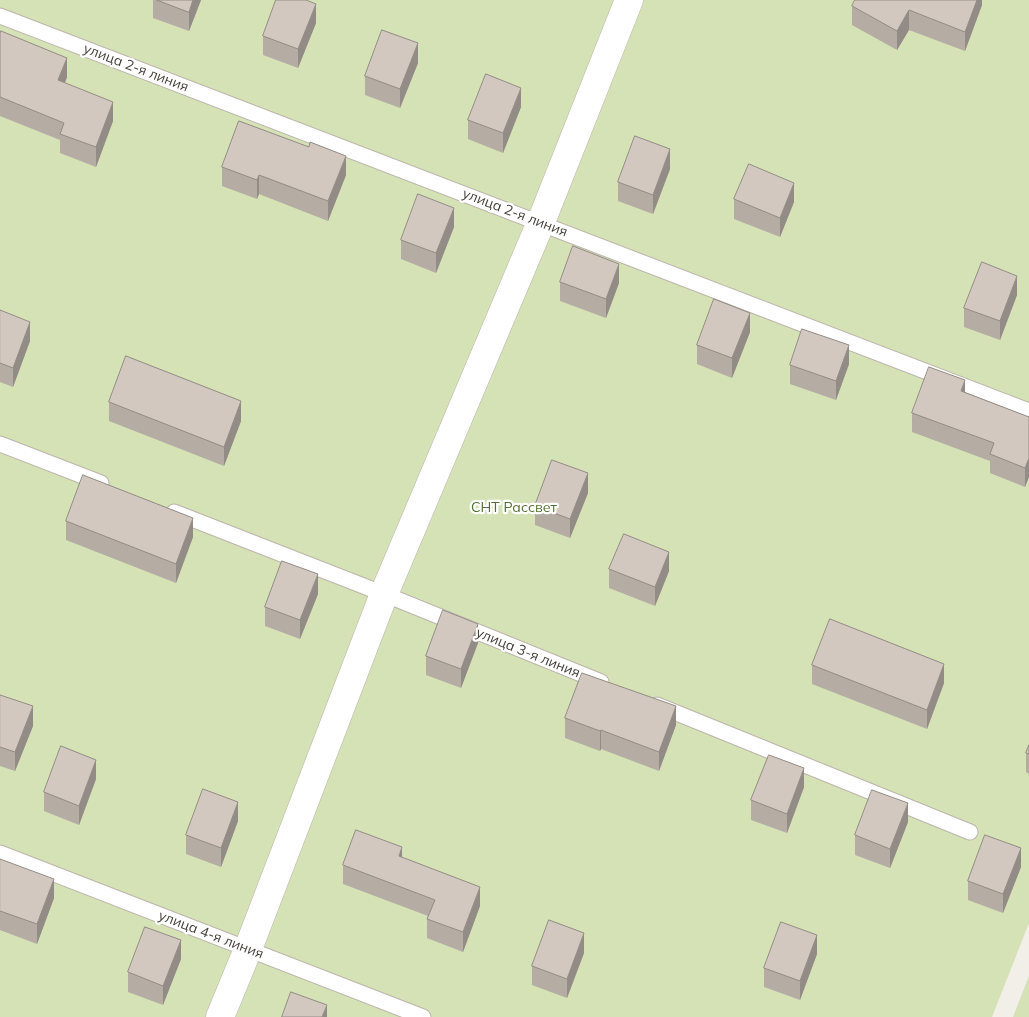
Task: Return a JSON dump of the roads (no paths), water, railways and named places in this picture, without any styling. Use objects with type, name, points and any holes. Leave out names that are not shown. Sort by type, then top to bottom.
[{"type":"street","points":[[220,1017],[248,949],[384,594],[541,222],[629,0]]},
{"type":"lane","name":"улица 2-я линия","points":[[0,16],[541,222],[1029,411]]},
{"type":"lane","points":[[0,444],[119,490]]},
{"type":"lane","name":"улица 3-я линия","points":[[165,508],[613,687]]},
{"type":"lane","points":[[641,698],[970,832]]},
{"type":"lane","name":"улица 4-я линия","points":[[0,854],[423,1017]]},
{"type":"park label","name":"СНТ Рассвет","points":[[514,508]]}]
